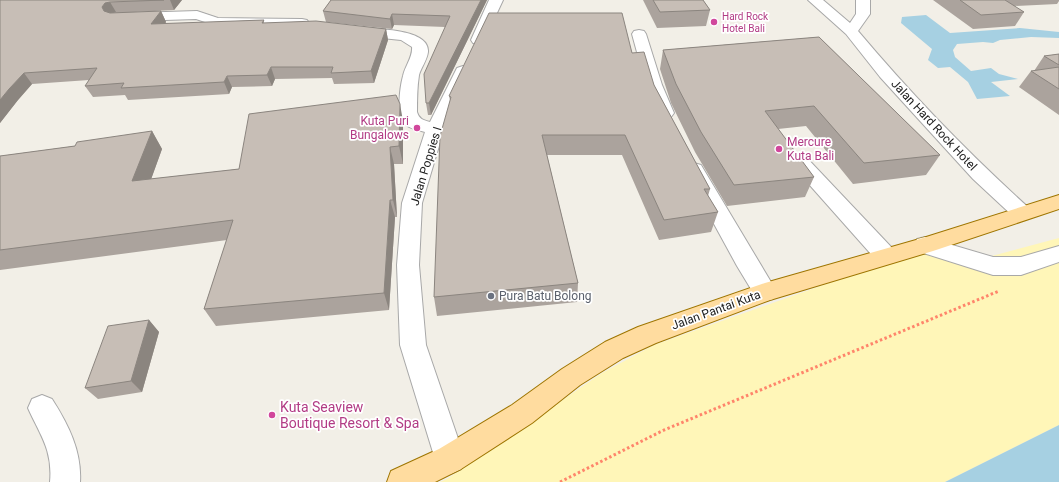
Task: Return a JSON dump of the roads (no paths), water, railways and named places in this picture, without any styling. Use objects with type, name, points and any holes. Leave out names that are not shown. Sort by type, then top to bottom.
[{"type":"main road","name":"Jalan Pantai Kuta","points":[[402,482],[450,459],[522,414],[571,377],[614,350],[683,321],[765,292],[925,245],[1059,202]]},
{"type":"street","name":"Jalan Poppies I","points":[[450,459],[413,345],[408,265],[412,203],[435,129],[496,0]]},
{"type":"street","name":"Jalan Hard Rock Hotel","points":[[815,0],[851,31],[886,74],[980,174],[1022,214]]},
{"type":"street","points":[[851,31],[863,14],[862,0]]},
{"type":"street","points":[[124,18],[185,14],[197,15],[218,22],[299,23],[317,25]]},
{"type":"street","points":[[342,30],[404,36],[419,46],[420,52],[411,76],[408,112],[411,120],[417,124],[435,129]]},
{"type":"street","points":[[639,34],[661,104],[674,132]]},
{"type":"street","points":[[894,104],[914,103]]},
{"type":"street","points":[[928,141],[948,140]]},
{"type":"street","points":[[685,153],[745,260],[765,292]]},
{"type":"street","points":[[798,160],[886,256]]},
{"type":"street","points":[[925,245],[994,266],[1021,266],[1059,254]]},
{"type":"street","points":[[42,408],[60,441],[67,470],[65,482]]},
{"type":"water","points":[[926,15],[950,33],[1020,28],[1059,32],[1059,38],[1031,37],[1000,40],[993,43],[983,42],[957,44],[953,50],[955,57],[971,71],[991,68],[999,74],[1018,79],[991,82],[1010,96],[977,99],[968,82],[950,67],[938,68],[928,60],[932,49],[901,23],[902,17]]},
{"type":"water","points":[[1059,425],[1059,482],[945,482]]},
{"type":"place","name":"Hard Rock Hotel Bali","points":[[714,22]]},
{"type":"place","name":"Kuta Puri Bungalows","points":[[417,128]]},
{"type":"place","name":"Mercure Kuta Bali","points":[[779,149]]},
{"type":"place","name":"Pura Batu Bolong","points":[[491,296]]},
{"type":"place","name":"Kuta Seaview Boutique Resort & Spa","points":[[272,415]]}]
